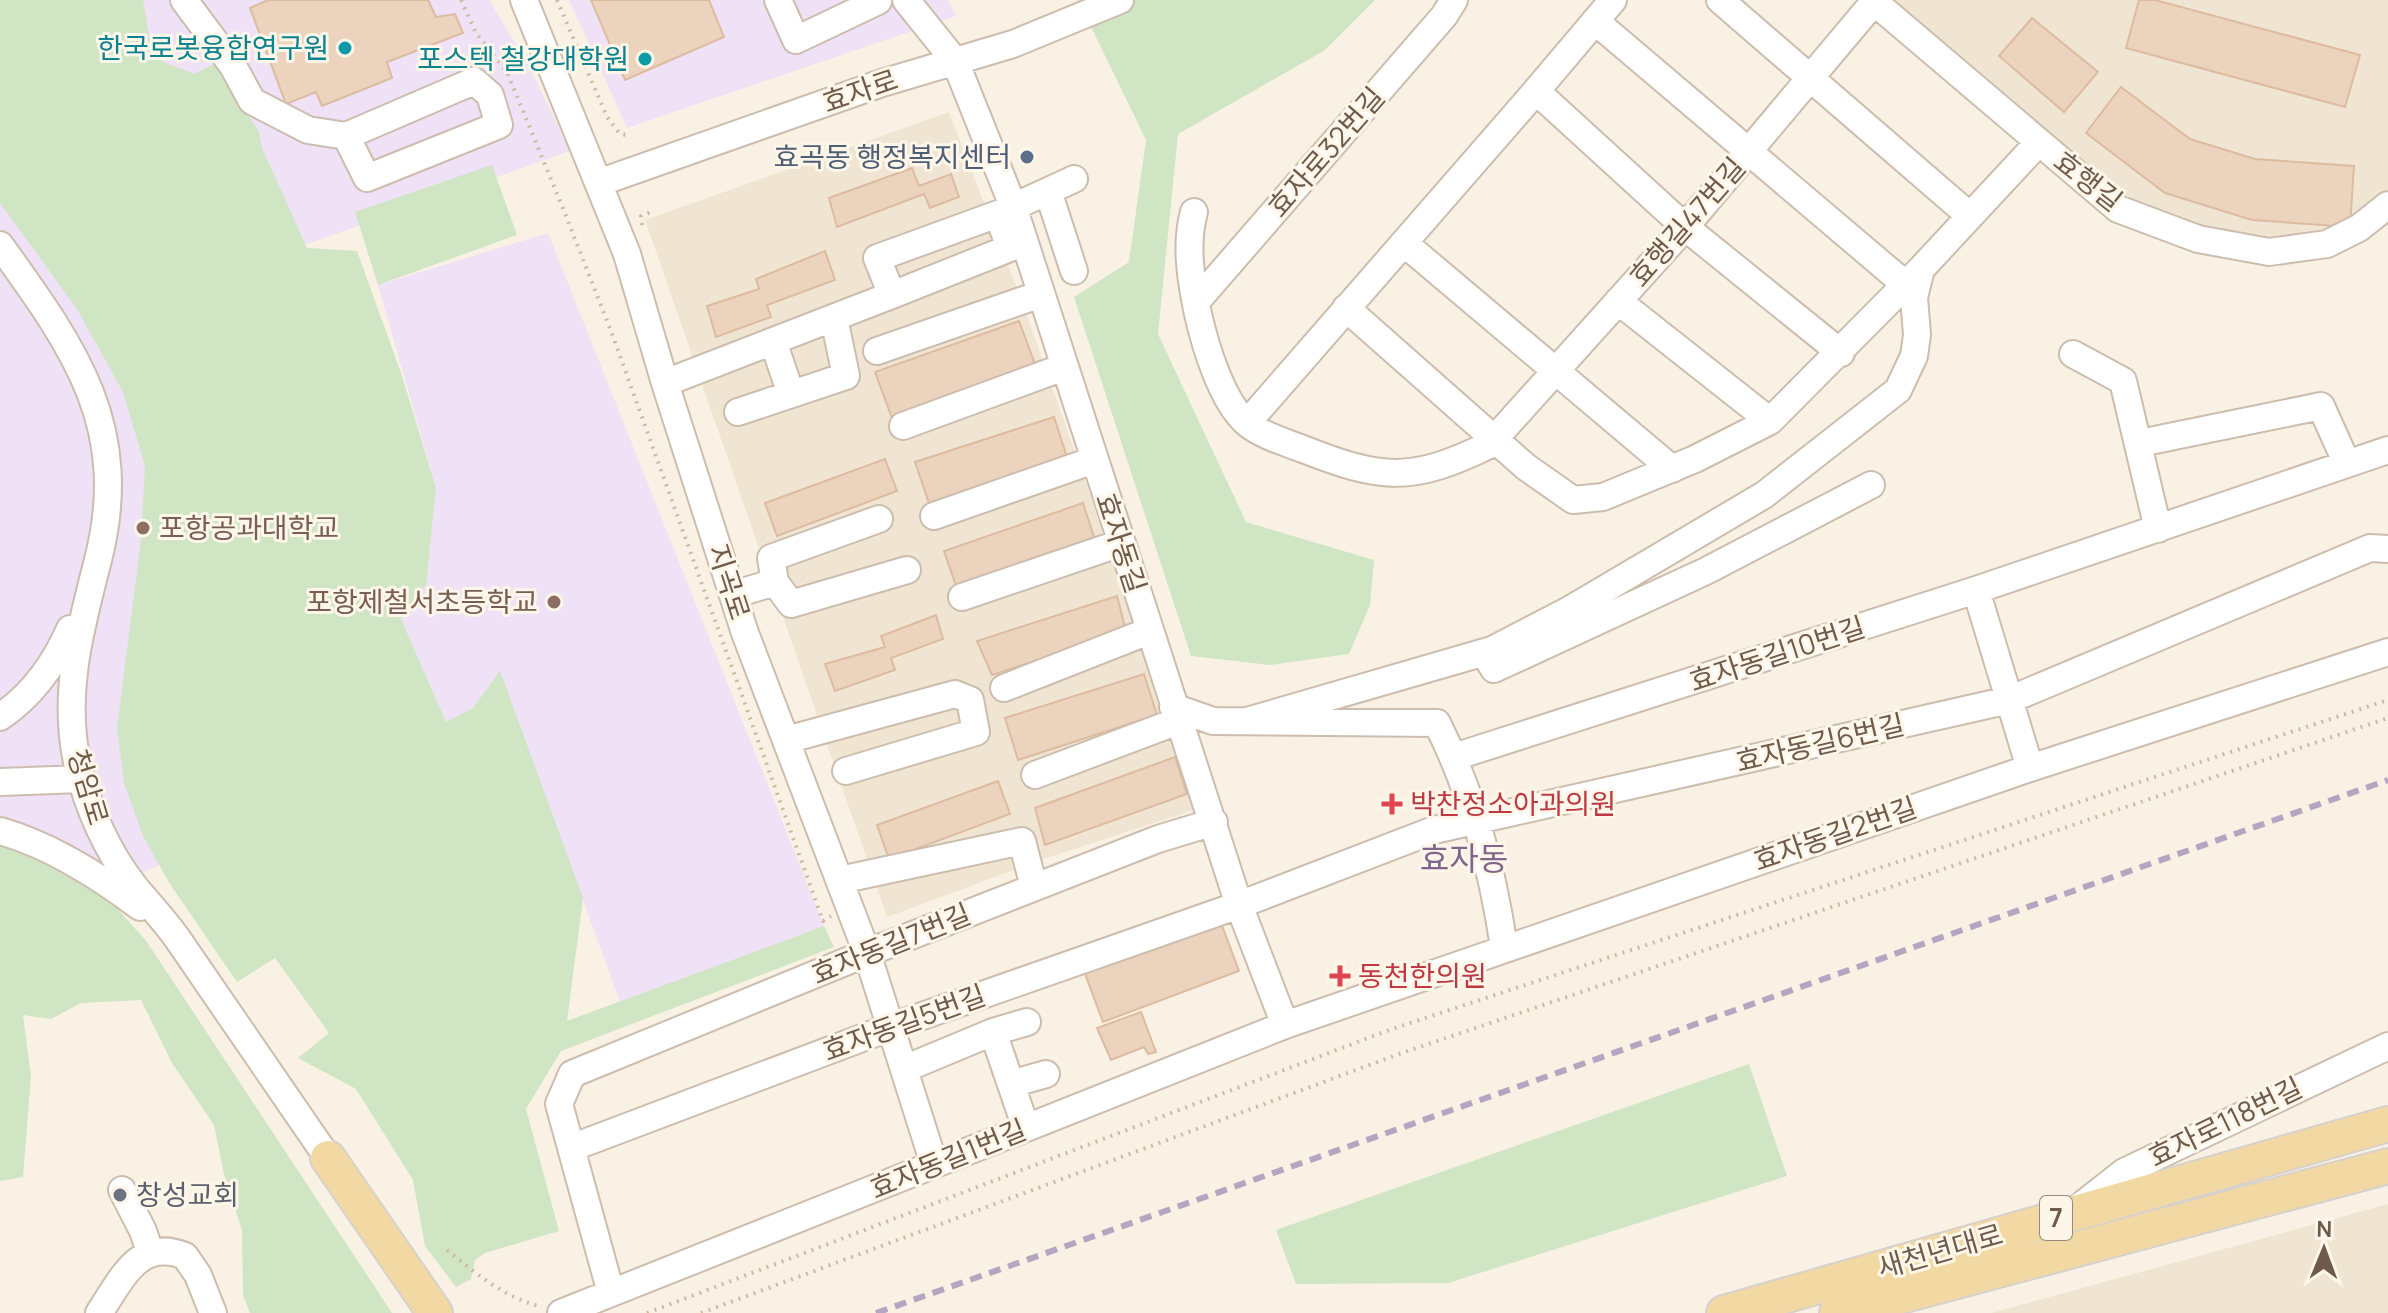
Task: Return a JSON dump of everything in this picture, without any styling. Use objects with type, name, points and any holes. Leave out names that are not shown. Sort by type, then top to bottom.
[{"type":"main road","name":"새천년대로","points":[[1724,1313],[2388,1124]]},
{"type":"main road","name":"청암로","points":[[328,1158],[435,1313]]},
{"type":"main road","name":"새천년대로","points":[[1837,1313],[2388,1166]]},
{"type":"street","name":"지곡로","points":[[524,0],[601,182],[627,254],[733,595],[867,953],[934,1164]]},
{"type":"street","points":[[778,0],[796,40],[878,1]]},
{"type":"street","name":"효자동길","points":[[906,0],[955,61],[1006,210],[1041,294],[1239,905],[1285,1025]]},
{"type":"street","name":"효자로","points":[[601,182],[882,83],[1013,44],[1120,0]]},
{"type":"street","name":"효자로32번길","points":[[1196,302],[1444,16],[1454,0]]},
{"type":"street","points":[[1194,212],[1188,234],[1196,302],[1207,352],[1247,423],[1613,0]]},
{"type":"street","points":[[1720,0],[1970,216]]},
{"type":"street","points":[[189,1],[233,66],[252,101],[308,130],[346,136],[474,81],[490,95],[499,125],[367,178],[346,136]]},
{"type":"street","name":"효행길47번길","points":[[1247,423],[1271,437],[1352,468],[1398,476],[1447,465],[1489,445],[1685,227],[1873,1]]},
{"type":"street","name":"효행길","points":[[1873,1],[2118,209],[2198,239],[2269,252],[2327,244],[2359,228],[2388,205]]},
{"type":"street","points":[[1247,721],[1484,653],[1571,609],[1764,495],[1898,390],[1914,356],[1917,335],[1913,277],[1748,151],[1595,21]]},
{"type":"street","points":[[1536,91],[1685,227],[1841,353]]},
{"type":"street","points":[[1346,308],[1526,467],[1573,500],[1603,497],[1672,469],[1770,421],[1841,353],[2039,142]]},
{"type":"street","points":[[892,295],[877,258],[1006,210],[1074,179]]},
{"type":"street","points":[[1048,191],[1074,271]]},
{"type":"street","points":[[665,383],[1010,248],[1006,210]]},
{"type":"street","points":[[1404,243],[1672,469]]},
{"type":"street","name":"청암로","points":[[0,245],[58,328],[87,381],[101,420],[108,461],[107,503],[72,671],[74,739],[81,779],[107,842],[133,885],[170,929],[328,1158]]},
{"type":"street","points":[[877,351],[1041,294]]},
{"type":"street","points":[[1618,301],[1770,421]]},
{"type":"street","points":[[738,412],[846,376],[834,318]]},
{"type":"street","points":[[773,341],[791,394]]},
{"type":"street","points":[[2073,354],[2123,381],[2158,529]]},
{"type":"street","points":[[903,426],[1064,367]]},
{"type":"street","points":[[2140,443],[2321,406],[2347,464]]},
{"type":"street","name":"효자동길10번길","points":[[1454,757],[1976,590],[2388,450]]},
{"type":"street","points":[[934,516],[1094,460]]},
{"type":"street","points":[[1484,653],[1494,669],[1706,571],[1871,485]]},
{"type":"street","points":[[879,519],[771,558],[775,582],[791,604],[907,570]]},
{"type":"street","points":[[962,597],[1121,543]]},
{"type":"street","name":"효자동길6번길","points":[[1239,905],[1434,830],[1478,823],[2009,700],[2370,548],[2388,549]]},
{"type":"street","points":[[0,717],[20,704],[59,655],[93,578]]},
{"type":"street","points":[[733,595],[775,582]]},
{"type":"street","points":[[1976,590],[2030,768]]},
{"type":"street","points":[[1004,688],[1149,631]]},
{"type":"street","name":"효자동길2번길","points":[[1285,1025],[2030,768],[2388,652]]},
{"type":"street","points":[[786,740],[955,694],[970,700],[976,718],[976,732],[846,771]]},
{"type":"street","points":[[1035,775],[1176,714],[1213,721],[1437,723],[1454,757],[1478,823],[1496,894],[1504,947]]},
{"type":"street","points":[[874,716],[887,757]]},
{"type":"street","points":[[0,782],[81,779]]},
{"type":"street","name":"효자동길7번길","points":[[571,1148],[559,1104],[572,1074],[1034,887],[1158,839],[1214,822]]},
{"type":"street","points":[[0,831],[23,838],[114,887],[170,929]]},
{"type":"street","points":[[844,892],[1022,841],[1034,887]]},
{"type":"street","name":"효자동길5번길","points":[[571,1148],[891,1027],[1239,905]]},
{"type":"street","points":[[904,1069],[993,1032],[1027,1022]]},
{"type":"street","name":"효자동길1번길","points":[[553,1310],[611,1293],[1285,1025]]},
{"type":"street","points":[[993,1032],[1026,1128]]},
{"type":"street","name":"효자로118번길","points":[[2072,1213],[2124,1172],[2388,1046]]},
{"type":"street","points":[[1011,1084],[1046,1074]]},
{"type":"street","points":[[571,1148],[611,1293]]},
{"type":"street","points":[[122,1190],[150,1252]]},
{"type":"street","points":[[99,1313],[125,1271],[141,1255],[150,1252],[185,1256],[198,1275],[213,1313]]},
{"type":"path","points":[[461,0],[476,33],[507,72],[585,264],[823,921],[844,892]]},
{"type":"path","points":[[557,0],[607,117],[620,134],[628,135]]},
{"type":"path","points":[[647,1313],[1389,1030],[2388,700]]},
{"type":"path","points":[[701,1313],[1399,1054],[2388,718]]},
{"type":"path","points":[[447,1250],[492,1285],[521,1301],[553,1310]]},
{"type":"shaded area","name":"포항공과대학교","points":[[0,0],[489,0],[529,66],[570,151],[245,266],[325,790],[0,937]]},
{"type":"shaded area","points":[[569,0],[948,0],[956,16],[627,128]]},
{"type":"shaded area","points":[[1872,0],[2388,0],[2388,205],[2378,212],[2269,252],[2118,209]]},
{"type":"shaded area","points":[[949,112],[1023,304],[1200,808],[1041,860],[887,917],[645,220]]},
{"type":"shaded area","name":"포항제철서초등학교","points":[[548,233],[824,926],[620,1002],[500,672],[473,708],[446,722],[401,619],[426,585],[436,488],[378,285]]},
{"type":"shaded area","points":[[2388,1204],[2388,1313],[1991,1313],[2075,1290]]},
{"type":"green space","points":[[0,0],[143,0],[149,37],[163,62],[194,74],[216,63],[259,132],[262,148],[307,248],[357,251],[402,376],[436,488],[426,585],[401,619],[446,722],[473,708],[500,671],[583,898],[567,1021],[824,926],[834,947],[561,1051],[526,1109],[559,1231],[485,1253],[475,1260],[471,1279],[456,1287],[425,1246],[413,1180],[356,1089],[298,1058],[329,1033],[275,958],[237,982],[170,884],[143,836],[124,783],[117,728],[141,540],[145,466],[123,392],[77,309],[0,203]]},
{"type":"green space","points":[[1078,0],[1375,0],[1325,50],[1178,134],[1158,334],[1246,522],[1374,560],[1370,605],[1349,654],[1270,665],[1191,656],[1074,297],[1129,262],[1146,140]]},
{"type":"green space","points":[[492,165],[517,235],[378,285],[355,212]]},
{"type":"green space","points":[[0,846],[10,847],[105,895],[147,942],[392,1313],[250,1313],[243,1295],[242,1230],[224,1174],[214,1125],[172,1063],[141,1000],[81,1003],[51,1019],[23,1015],[31,1076],[23,1177],[0,1181]]},
{"type":"green space","points":[[1749,1064],[1787,1176],[1448,1283],[1296,1284],[1276,1230]]},
{"type":"building","name":"한국로봇융합연구원","points":[[268,0],[428,0],[436,17],[455,14],[463,33],[387,62],[392,78],[322,106],[316,92],[286,104],[250,8]]},
{"type":"building","name":"포스텍 철강대학원","points":[[591,0],[709,0],[724,37],[625,80]]},
{"type":"building","points":[[2139,0],[2155,0],[2360,55],[2345,107],[2126,48]]},
{"type":"building","points":[[2032,18],[2098,72],[2064,112],[1999,56]]},
{"type":"building","points":[[2121,87],[2190,139],[2255,159],[2354,166],[2350,227],[2252,220],[2165,193],[2086,133]]},
{"type":"building","points":[[912,168],[919,186],[951,174],[959,197],[930,208],[924,194],[837,227],[829,198]]},
{"type":"building","points":[[825,251],[835,280],[767,305],[771,317],[716,337],[707,306],[759,289],[756,279]]},
{"type":"building","points":[[1019,321],[1036,367],[892,418],[875,372]]},
{"type":"building","points":[[1054,417],[1068,460],[930,506],[915,462]]},
{"type":"building","points":[[885,459],[897,491],[777,536],[765,503]]},
{"type":"building","points":[[1083,503],[1095,540],[956,586],[944,551]]},
{"type":"building","points":[[1117,596],[1126,631],[992,675],[977,641]]},
{"type":"building","points":[[936,615],[943,639],[891,658],[895,670],[835,691],[825,664],[885,647],[881,636]]},
{"type":"building","points":[[1144,674],[1157,715],[1018,760],[1005,718]]},
{"type":"building","points":[[1175,757],[1187,794],[1045,845],[1035,808]]},
{"type":"building","points":[[998,781],[1010,814],[889,859],[877,825]]},
{"type":"building","points":[[1220,920],[1239,971],[1103,1022],[1084,971]]},
{"type":"building","points":[[1141,1012],[1156,1052],[1148,1054],[1144,1047],[1111,1060],[1097,1028]]},
{"type":"railway","points":[[876,1313],[2388,780]]},
{"type":"place","name":"한국로봇융합연구원","points":[[345,48]]},
{"type":"place","name":"포스텍 철강대학원","points":[[645,59]]},
{"type":"place","name":"효곡동 행정복지센터","points":[[1027,157]]},
{"type":"place","name":"포항공과대학교","points":[[143,528]]},
{"type":"place","name":"포항제철서초등학교","points":[[554,602]]},
{"type":"place","name":"박찬정소아과의원","points":[[1392,804]]},
{"type":"place","name":"동천한의원","points":[[1340,976]]},
{"type":"place","name":"창성교회","points":[[120,1195]]},
{"type":"district","name":"효자동","points":[[1464,859]]}]
